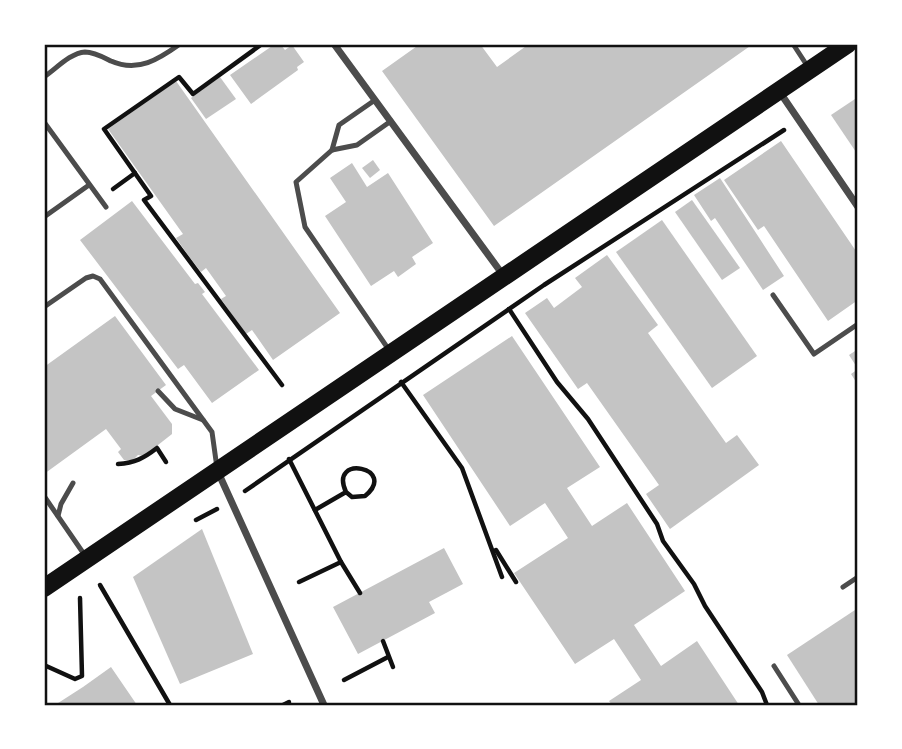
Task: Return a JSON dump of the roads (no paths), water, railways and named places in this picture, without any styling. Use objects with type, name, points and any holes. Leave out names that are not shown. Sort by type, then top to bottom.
[{"type":"main road","points":[[44,588],[848,44]]},
{"type":"street","points":[[334,44],[503,276]]},
{"type":"street","points":[[779,90],[858,207]]},
{"type":"street","points":[[218,471],[324,705]]},
{"type":"lane","points":[[44,77],[74,55],[86,52],[115,63],[147,64],[158,60],[180,44]]},
{"type":"lane","points":[[793,44],[810,69]]},
{"type":"lane","points":[[332,150],[339,125],[375,100]]},
{"type":"lane","points":[[390,353],[305,227],[296,182],[332,150],[357,145],[391,121]]},
{"type":"lane","points":[[44,122],[106,207]]},
{"type":"lane","points":[[44,217],[89,184]]},
{"type":"lane","points":[[44,307],[74,284],[97,276],[212,432],[218,471]]},
{"type":"lane","points":[[773,295],[814,354],[858,324]]},
{"type":"lane","points":[[158,391],[175,410],[203,420]]},
{"type":"lane","points":[[58,516],[61,504],[73,483]]},
{"type":"lane","points":[[44,496],[87,559]]},
{"type":"lane","points":[[843,587],[858,577]]},
{"type":"lane","points":[[774,666],[799,705]]}]
